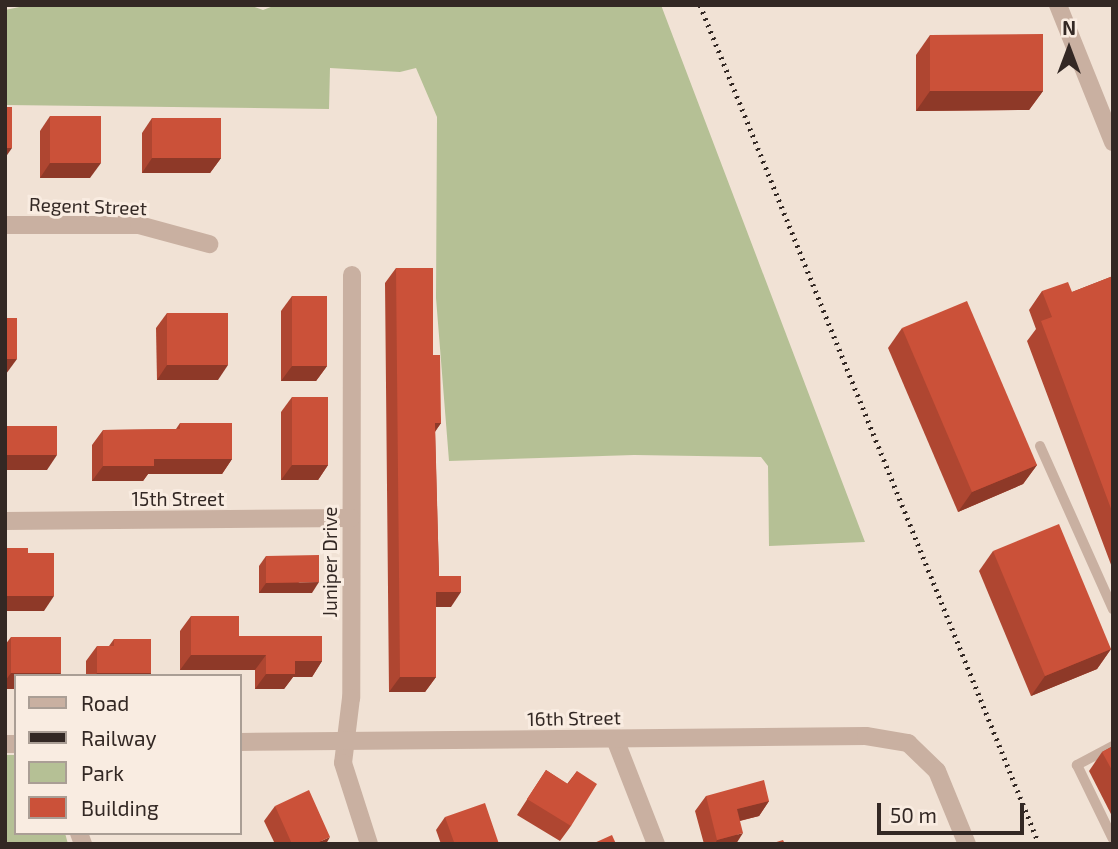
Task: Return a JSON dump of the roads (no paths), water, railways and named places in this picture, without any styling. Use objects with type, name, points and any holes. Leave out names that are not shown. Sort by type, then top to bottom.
[{"type":"street","points":[[1058,5],[1113,142]]},
{"type":"street","name":"Regent Street","points":[[5,225],[139,225],[209,244]]},
{"type":"street","name":"Juniper Drive","points":[[352,275],[351,698],[344,741],[344,778],[369,844]]},
{"type":"street","name":"15th Street","points":[[5,521],[351,518]]},
{"type":"street","name":"16th Street","points":[[242,742],[866,736],[908,743],[937,771],[967,844]]},
{"type":"street","points":[[615,739],[656,844]]},
{"type":"lane","points":[[1040,446],[1113,609]]},
{"type":"lane","points":[[1113,746],[1077,765],[1113,839]]},
{"type":"railway","points":[[700,5],[1039,844]]}]
